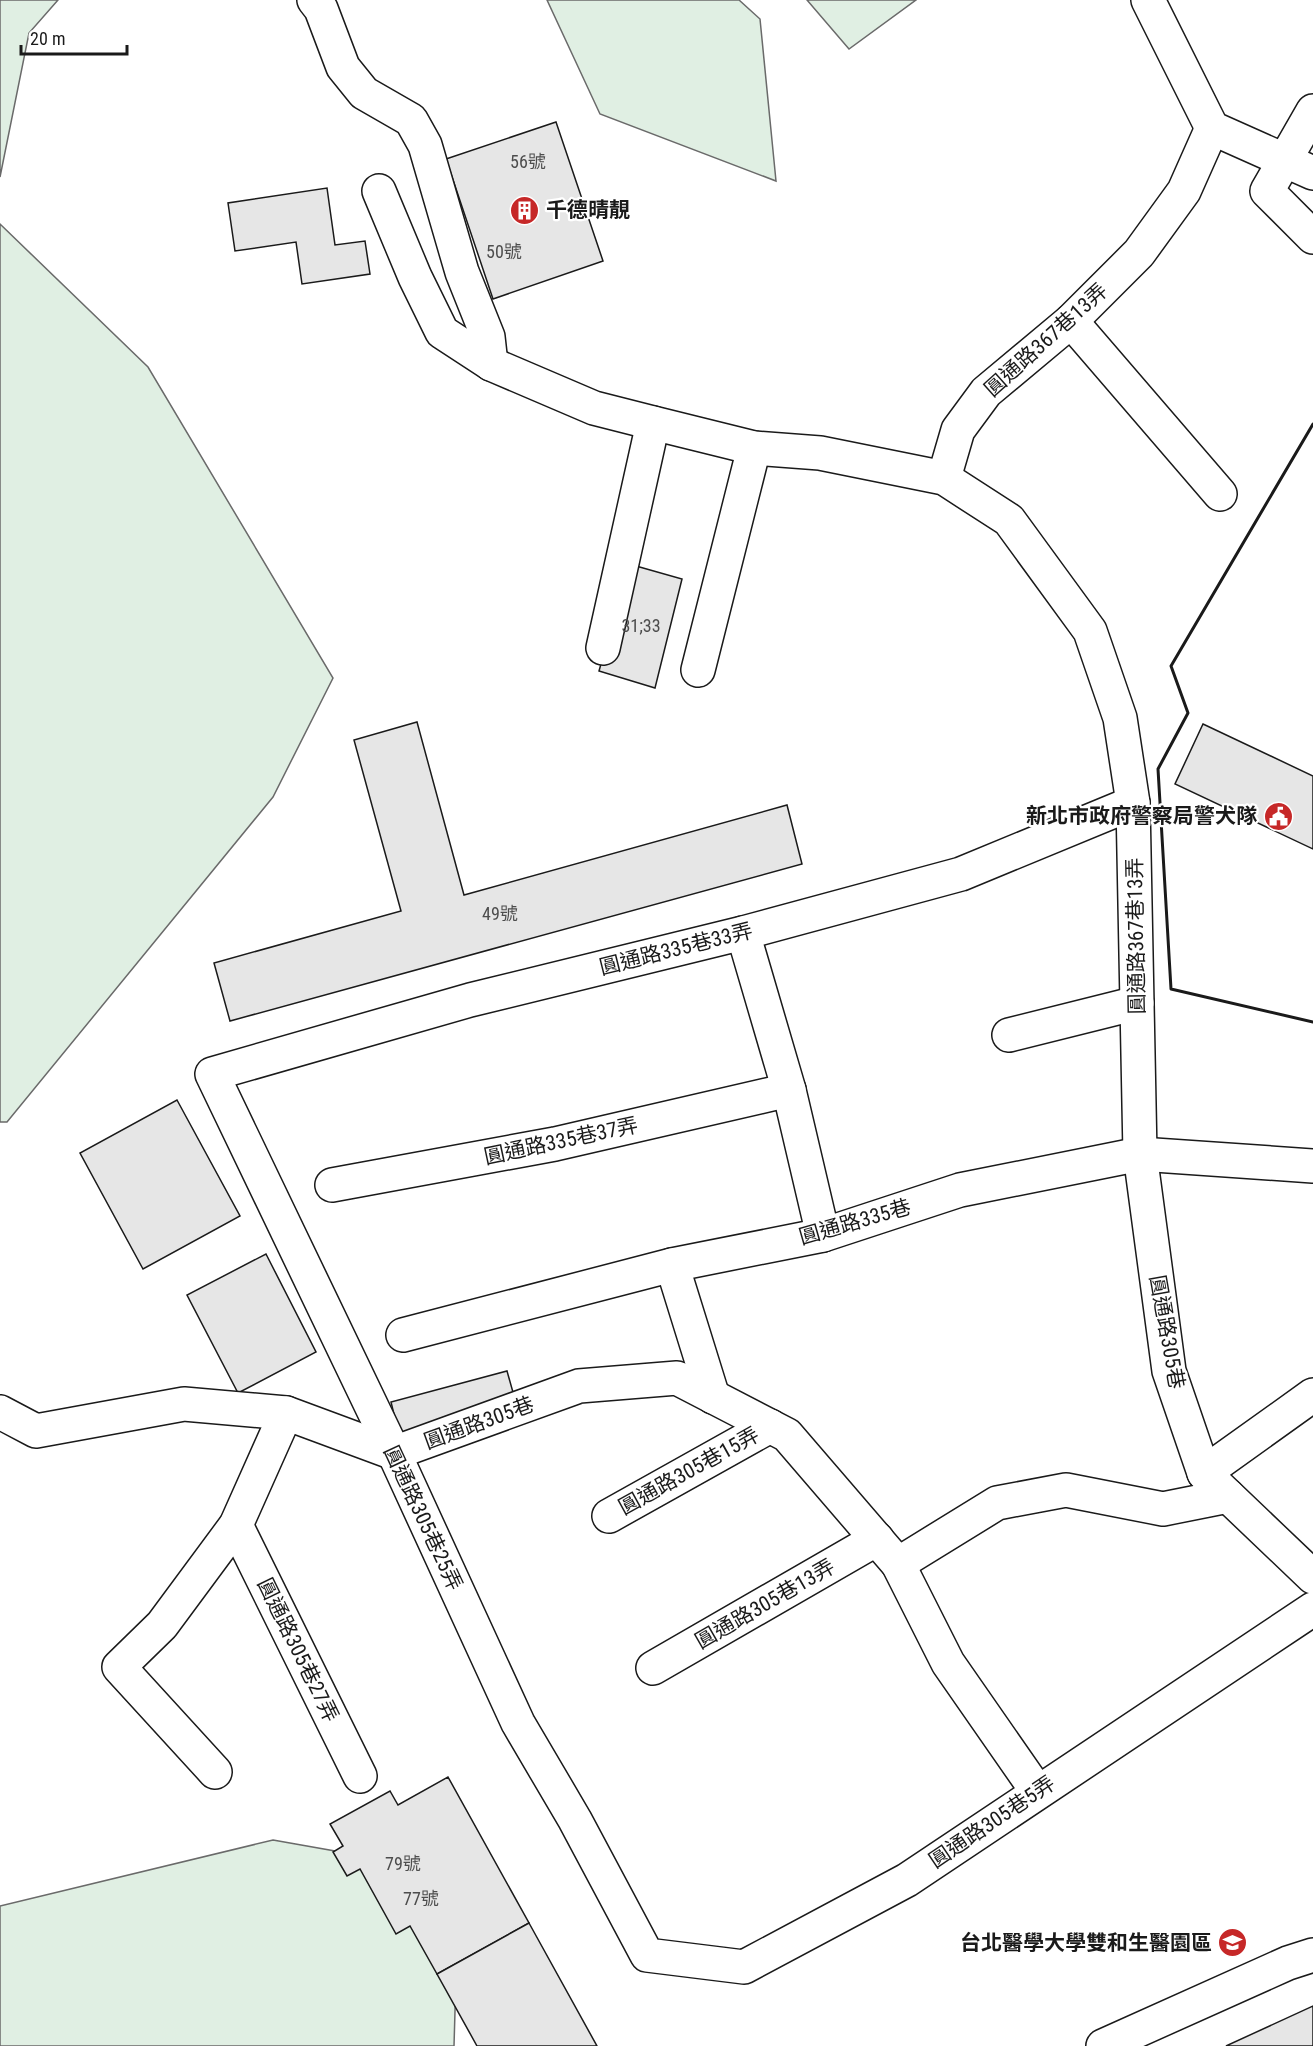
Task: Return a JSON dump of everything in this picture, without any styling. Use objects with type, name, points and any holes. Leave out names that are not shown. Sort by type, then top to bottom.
[{"type":"street","points":[[314,0],[321,9],[343,67],[364,93],[411,120],[425,145],[462,272],[488,337],[491,364]]},
{"type":"street","points":[[1148,0],[1212,128],[1299,167]]},
{"type":"street","points":[[1313,111],[1299,167],[1267,191],[1313,237]]},
{"type":"street","name":"圓通路367巷13弄","points":[[1140,1154],[1133,803],[1119,718],[1090,630],[1009,520],[944,478],[958,430],[986,392],[1071,321],[1139,253],[1184,191],[1212,128]]},
{"type":"street","points":[[380,191],[415,277],[442,332],[491,364],[594,408],[653,423],[754,448],[820,453],[944,478]]},
{"type":"street","points":[[1071,321],[1220,494]]},
{"type":"street","points":[[603,648],[653,423]]},
{"type":"street","points":[[698,670],[754,448]]},
{"type":"street","name":"圓通路335巷33弄","points":[[212,1074],[470,1000],[743,933],[961,874],[1133,803]]},
{"type":"street","points":[[743,933],[789,1090],[823,1235]]},
{"type":"street","points":[[1009,1035],[1137,1003]]},
{"type":"street","name":"圓通路305巷25弄","points":[[212,1074],[394,1453],[518,1723],[575,1820],[647,1955]]},
{"type":"street","name":"圓通路335巷37弄","points":[[332,1185],[555,1144],[789,1090]]},
{"type":"street","name":"圓通路335巷","points":[[403,1335],[672,1265],[823,1235],[960,1190],[1140,1154],[1313,1166]]},
{"type":"street","name":"圓通路305巷","points":[[1140,1154],[1169,1371],[1204,1473],[1313,1577]]},
{"type":"street","points":[[672,1265],[713,1397]]},
{"type":"street","name":"圓通路305巷","points":[[394,1453],[579,1386],[677,1378],[770,1426],[787,1435],[898,1564],[948,1663],[1037,1791]]},
{"type":"street","points":[[1204,1473],[1313,1395]]},
{"type":"street","points":[[0,1412],[36,1431],[184,1404],[286,1413],[394,1453]]},
{"type":"street","points":[[215,1772],[119,1667],[162,1625],[236,1525],[286,1413]]},
{"type":"street","name":"圓通路305巷15弄","points":[[609,1516],[770,1426]]},
{"type":"street","points":[[898,1564],[997,1503],[1066,1490],[1163,1509],[1228,1496]]},
{"type":"street","name":"圓通路305巷27弄","points":[[236,1525],[360,1776]]},
{"type":"street","name":"圓通路305巷13弄","points":[[653,1668],[878,1539]]},
{"type":"street","name":"圓通路305巷5弄","points":[[647,1955],[744,1967],[906,1880],[1313,1609]]},
{"type":"street","points":[[1103,2046],[1288,1963],[1313,1955]]},
{"type":"green space","points":[[0,0],[58,0],[29,33],[0,177]]},
{"type":"green space","points":[[547,0],[739,0],[760,19],[776,181],[600,114]]},
{"type":"green space","points":[[807,0],[916,0],[849,49]]},
{"type":"green space","points":[[0,224],[148,367],[333,678],[273,797],[7,1122],[0,1122]]},
{"type":"green space","points":[[273,1840],[459,1873],[454,2046],[0,2046],[0,1906]]},
{"type":"building","name":"千德晴靚","points":[[556,122],[603,261],[493,299],[446,159]]},
{"type":"building","points":[[327,188],[335,245],[365,241],[370,274],[302,284],[296,242],[235,251],[228,203]]},
{"type":"building","points":[[629,564],[682,579],[655,688],[599,671]]},
{"type":"building","points":[[417,722],[464,895],[787,805],[802,864],[230,1021],[214,963],[401,911],[354,740]]},
{"type":"building","name":"新北市政府警察局警犬隊","points":[[1203,724],[1313,776],[1313,849],[1175,784]]},
{"type":"building","points":[[177,1100],[240,1216],[143,1269],[80,1153]]},
{"type":"building","points":[[266,1254],[316,1352],[238,1393],[187,1295]]},
{"type":"building","points":[[507,1371],[516,1403],[400,1439],[391,1402]]},
{"type":"building","points":[[448,1777],[529,1923],[437,1974],[410,1926],[396,1934],[360,1869],[347,1876],[333,1852],[343,1846],[330,1824],[390,1791],[398,1805]]},
{"type":"building","points":[[529,1923],[597,2046],[477,2046],[437,1974]]},
{"type":"building","points":[[1313,2006],[1313,2046],[1226,2046]]},
{"type":"wall","points":[[1313,424],[1171,666],[1188,713],[1158,769],[1171,989],[1313,1022]]},
{"type":"place","name":"千德晴靚","points":[[525,210]]},
{"type":"place","name":"新北市政府警察局警犬隊","points":[[1278,816]]},
{"type":"place","name":"台北醫學大學雙和生醫園區","points":[[1233,1943]]}]
